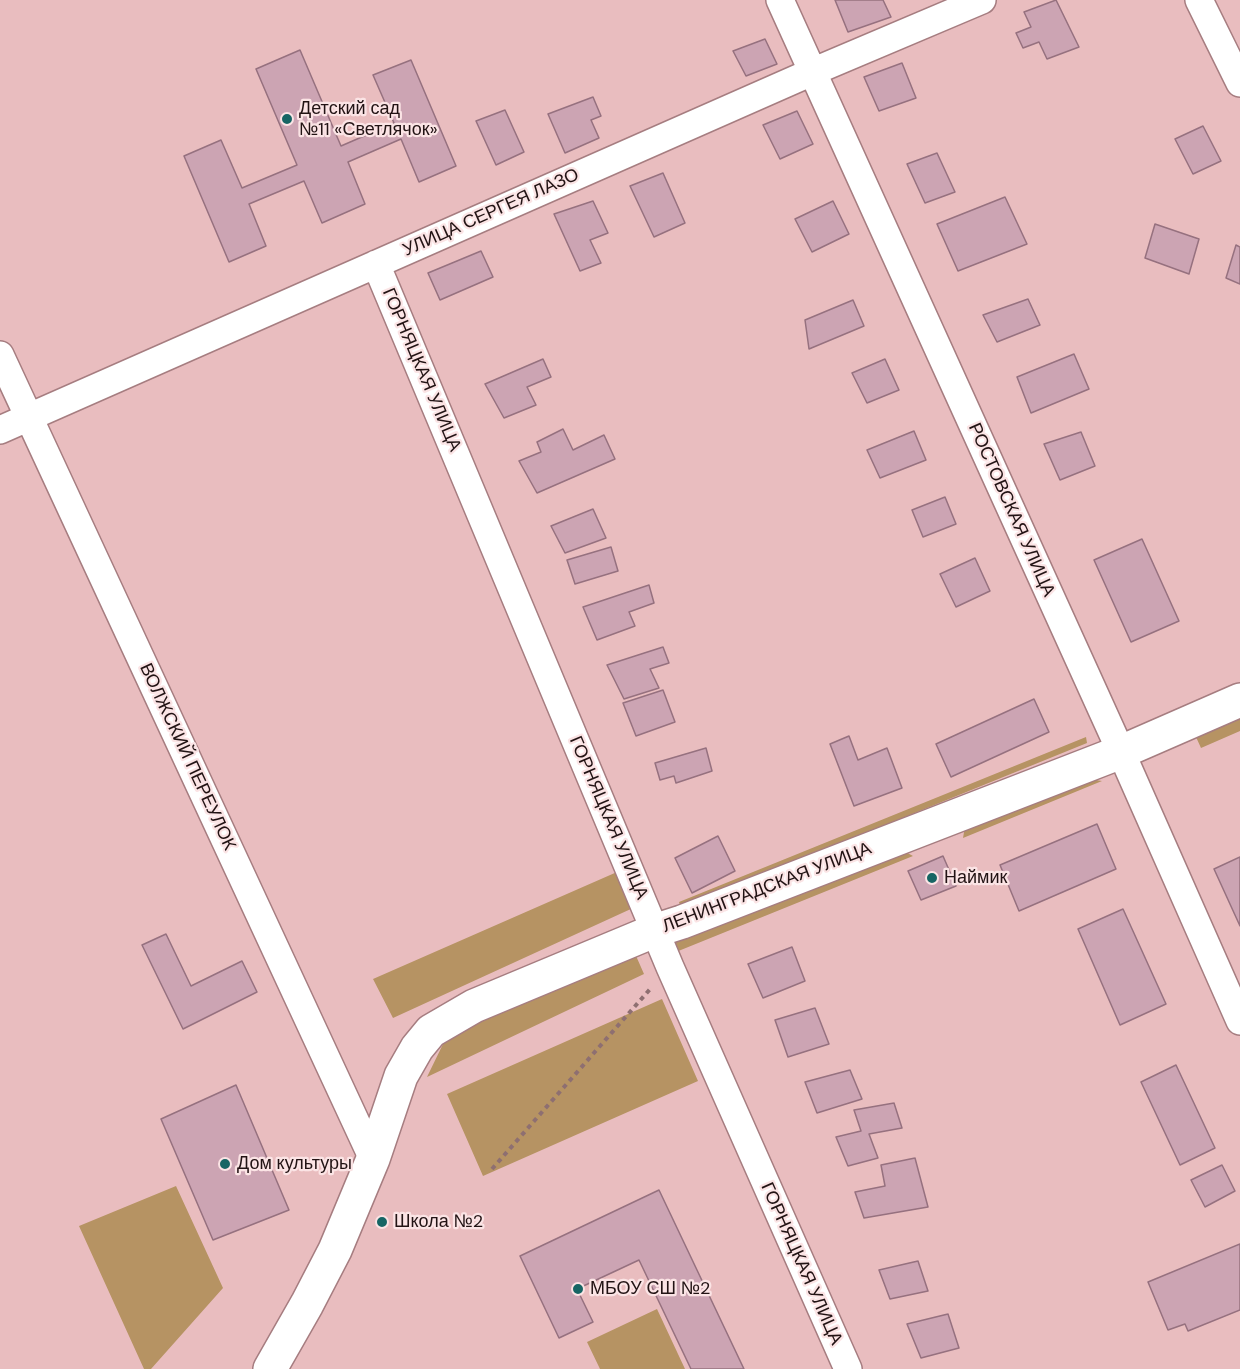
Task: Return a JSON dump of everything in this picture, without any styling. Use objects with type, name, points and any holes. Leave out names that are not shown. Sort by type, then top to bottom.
[{"type":"street","name":"РОСТОВСКАЯ УЛИЦА","points":[[780,0],[1121,752],[1240,1021]]},
{"type":"street","name":"УЛИЦА СЕРГЕЯ ЛАЗО","points":[[0,429],[812,72],[982,0]]},
{"type":"street","points":[[1199,0],[1240,83]]},
{"type":"street","name":"ГОРНЯЦКАЯ УЛИЦА","points":[[376,264],[654,931],[848,1369]]},
{"type":"street","name":"ВОЛЖСКИЙ ПЕРЕУЛОК","points":[[0,355],[373,1159]]},
{"type":"street","name":"ЛЕНИНГРАДСКАЯ УЛИЦА","points":[[270,1369],[335,1250],[373,1159],[401,1076],[430,1031],[474,1006],[654,931],[693,918],[1121,752],[1240,700]]},
{"type":"path","points":[[492,1169],[670,967]]},
{"type":"shaded area","points":[[1240,718],[1240,731],[1201,748],[1196,737]]},
{"type":"shaded area","points":[[1086,737],[1087,743],[681,908],[679,902]]},
{"type":"shaded area","points":[[1077,777],[1102,781],[963,838],[967,815]]},
{"type":"shaded area","points":[[891,844],[913,856],[671,954],[666,937]]},
{"type":"shaded area","points":[[617,872],[633,908],[393,1018],[373,979]]},
{"type":"shaded area","points":[[633,949],[644,974],[427,1077],[444,1042],[470,1019]]},
{"type":"shaded area","points":[[662,999],[698,1081],[483,1176],[447,1094]]},
{"type":"shaded area","points":[[176,1186],[223,1288],[151,1369],[144,1369],[79,1226]]},
{"type":"shaded area","points":[[657,1309],[685,1369],[600,1369],[587,1342]]},
{"type":"building","points":[[835,0],[883,0],[891,17],[848,32]]},
{"type":"building","points":[[1056,0],[1079,47],[1047,59],[1039,42],[1023,48],[1016,33],[1031,27],[1024,12]]},
{"type":"building","points":[[765,39],[777,64],[746,76],[733,51]]},
{"type":"building","points":[[300,50],[341,146],[394,123],[373,75],[411,60],[456,166],[419,182],[401,139],[348,162],[365,204],[322,223],[304,181],[249,204],[266,246],[229,262],[184,156],[221,140],[242,188],[297,165],[256,69]]},
{"type":"building","points":[[902,63],[916,98],[879,111],[864,77]]},
{"type":"building","points":[[593,97],[601,116],[591,120],[599,138],[565,153],[548,114]]},
{"type":"building","points":[[505,110],[524,152],[496,165],[476,121]]},
{"type":"building","points":[[797,111],[813,144],[780,159],[763,125]]},
{"type":"building","points":[[1203,126],[1221,161],[1193,174],[1175,139]]},
{"type":"building","points":[[937,153],[955,192],[925,203],[907,164]]},
{"type":"building","points":[[663,173],[685,223],[654,237],[630,186]]},
{"type":"building","points":[[1005,197],[1027,244],[958,271],[937,224]]},
{"type":"building","points":[[593,201],[608,233],[590,240],[601,263],[580,271],[554,214]]},
{"type":"building","points":[[833,201],[849,234],[812,252],[795,219]]},
{"type":"building","points":[[1155,224],[1199,239],[1189,274],[1145,258]]},
{"type":"building","points":[[1236,245],[1240,247],[1240,284],[1226,278]]},
{"type":"building","points":[[481,251],[493,277],[440,300],[428,273]]},
{"type":"building","points":[[1028,299],[1040,325],[997,342],[983,315]]},
{"type":"building","points":[[853,300],[864,326],[809,349],[805,320]]},
{"type":"building","points":[[1074,354],[1089,389],[1031,413],[1017,377]]},
{"type":"building","points":[[543,359],[551,377],[527,387],[536,405],[504,418],[485,384]]},
{"type":"building","points":[[885,359],[899,390],[867,403],[852,373]]},
{"type":"building","points":[[563,429],[573,450],[604,435],[615,459],[537,493],[519,461],[541,452],[537,442]]},
{"type":"building","points":[[914,431],[926,460],[880,478],[867,450]]},
{"type":"building","points":[[1081,432],[1095,466],[1060,480],[1044,444]]},
{"type":"building","points":[[945,497],[956,524],[923,537],[912,510]]},
{"type":"building","points":[[593,509],[606,538],[565,553],[551,526]]},
{"type":"building","points":[[1142,539],[1179,621],[1131,642],[1094,560]]},
{"type":"building","points":[[611,547],[618,571],[575,584],[567,560]]},
{"type":"building","points":[[975,558],[990,591],[956,607],[940,574]]},
{"type":"building","points":[[649,585],[654,603],[629,612],[635,626],[597,640],[583,607]]},
{"type":"building","points":[[663,647],[669,663],[650,669],[659,688],[624,699],[607,665]]},
{"type":"building","points":[[663,690],[675,722],[636,736],[623,703]]},
{"type":"building","points":[[1034,699],[1049,732],[951,777],[936,744]]},
{"type":"building","points":[[849,736],[858,760],[887,748],[902,788],[854,806],[830,744]]},
{"type":"building","points":[[706,748],[712,771],[676,783],[674,776],[660,780],[655,763]]},
{"type":"building","points":[[1097,824],[1116,869],[1019,911],[1000,865]]},
{"type":"building","points":[[718,836],[735,871],[692,893],[675,858]]},
{"type":"building","name":"Наймик","points":[[943,856],[956,886],[921,900],[908,871]]},
{"type":"building","points":[[1240,857],[1240,926],[1214,869]]},
{"type":"building","points":[[1123,909],[1166,1004],[1120,1025],[1078,929]]},
{"type":"building","points":[[166,934],[191,986],[242,961],[257,992],[183,1029],[142,945]]},
{"type":"building","points":[[792,947],[805,981],[763,998],[748,964]]},
{"type":"building","points":[[815,1008],[829,1044],[788,1057],[775,1020]]},
{"type":"building","points":[[1176,1065],[1215,1148],[1180,1165],[1141,1082]]},
{"type":"building","points":[[850,1070],[862,1099],[817,1113],[805,1082]]},
{"type":"building","name":"Дом культуры","points":[[236,1085],[289,1210],[213,1240],[161,1119]]},
{"type":"building","points":[[894,1103],[902,1128],[869,1134],[878,1158],[848,1166],[836,1137],[861,1131],[854,1110]]},
{"type":"building","points":[[915,1158],[928,1207],[864,1218],[855,1192],[885,1186],[881,1165]]},
{"type":"building","points":[[1222,1165],[1235,1191],[1205,1207],[1191,1180]]},
{"type":"building","points":[[659,1190],[744,1369],[691,1369],[639,1260],[577,1289],[593,1322],[559,1338],[520,1256]]},
{"type":"building","points":[[1240,1244],[1240,1310],[1188,1331],[1185,1324],[1168,1330],[1148,1282]]},
{"type":"building","points":[[918,1261],[928,1291],[890,1299],[879,1270]]},
{"type":"building","points":[[948,1314],[959,1348],[921,1358],[907,1324]]},
{"type":"place","name":"Детский сад №11 «Светлячок»","points":[[287,119]]},
{"type":"place","name":"Наймик","points":[[932,878]]},
{"type":"place","name":"Дом культуры","points":[[225,1164]]},
{"type":"place","name":"Школа №2","points":[[382,1222]]},
{"type":"place","name":"МБОУ СШ №2","points":[[578,1289]]}]
